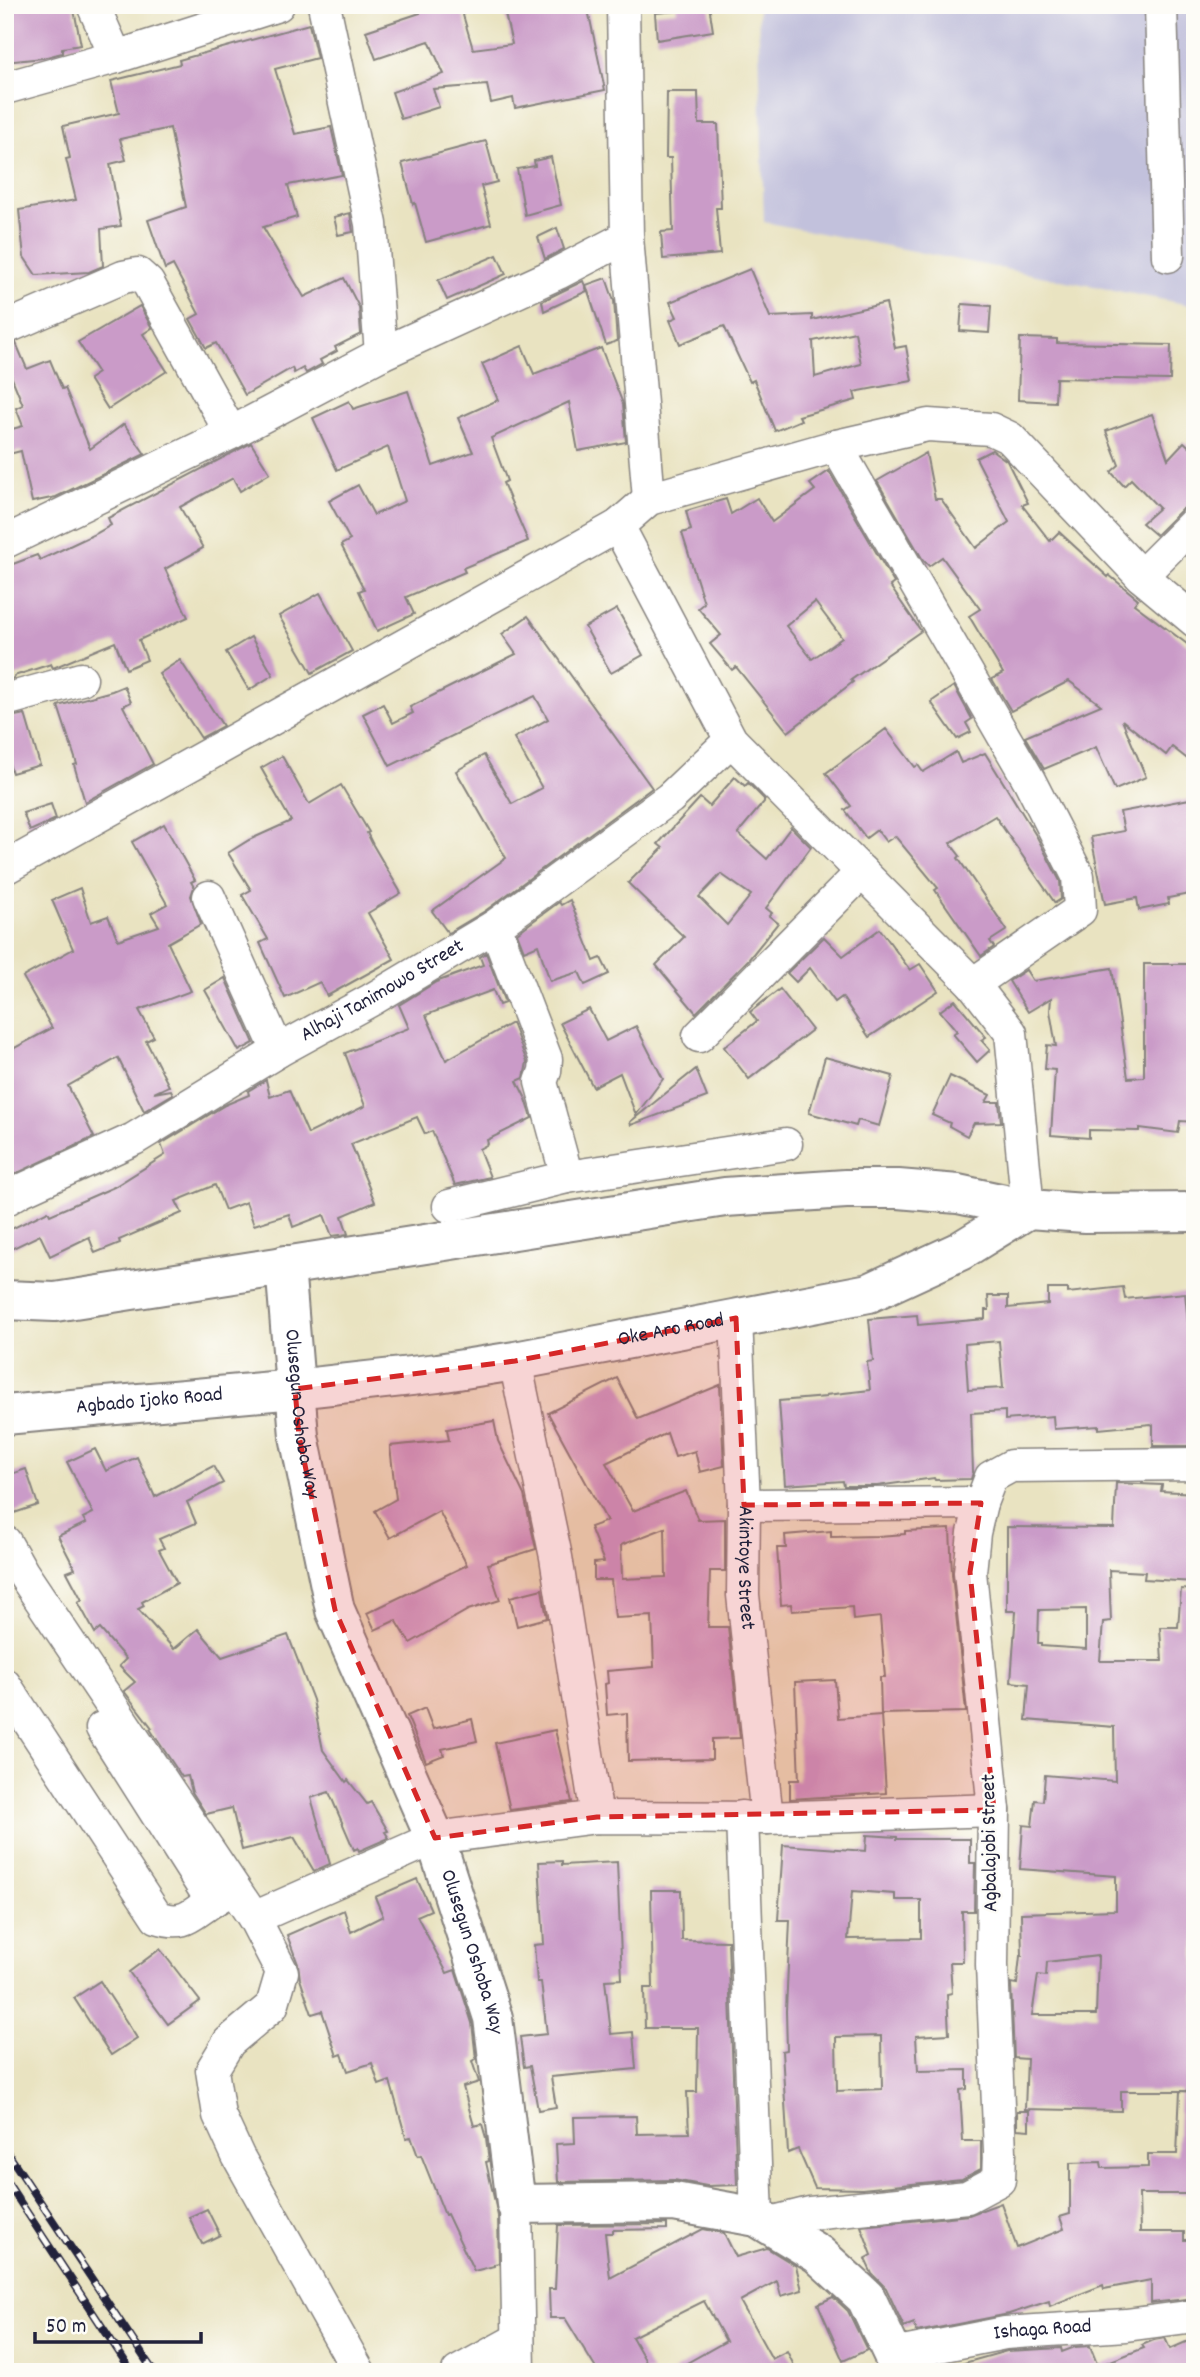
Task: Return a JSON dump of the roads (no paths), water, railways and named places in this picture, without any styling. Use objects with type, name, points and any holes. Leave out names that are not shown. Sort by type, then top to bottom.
[{"type":"main road","points":[[5,1300],[55,1302],[725,1197],[846,1189],[898,1189],[958,1194],[1028,1209],[1085,1213],[1195,1212]]},
{"type":"main road","name":"Oke Aro Road","points":[[295,1389],[438,1373],[515,1361],[869,1293],[960,1251],[1028,1209]]},
{"type":"main road","name":"Olusegun Oshoba Way","points":[[285,1265],[299,1436],[335,1610],[435,1838],[493,2018],[516,2204]]},
{"type":"main road","name":"Agbado Ijoko Road","points":[[9,1418],[295,1389]]},
{"type":"main road","points":[[516,2204],[674,2202],[761,2221],[818,2254],[866,2298],[895,2363]]},
{"type":"street","points":[[93,5],[116,57]]},
{"type":"street","points":[[5,88],[116,57],[278,5]]},
{"type":"street","points":[[324,5],[371,224],[381,354]]},
{"type":"street","points":[[623,5],[627,237],[649,499]]},
{"type":"street","points":[[1161,5],[1168,256]]},
{"type":"street","points":[[5,542],[231,433],[381,354],[558,274],[627,237]]},
{"type":"street","points":[[5,328],[123,277],[138,274],[148,283],[231,433]]},
{"type":"street","points":[[5,868],[618,526],[649,499],[836,446],[928,425],[991,429],[1010,438],[1141,576],[1195,621]]},
{"type":"street","points":[[836,446],[1029,780],[1078,876],[1080,910],[973,984]]},
{"type":"street","points":[[1141,576],[1195,522]]},
{"type":"street","points":[[618,526],[731,740],[973,984],[1011,1032],[1028,1209]]},
{"type":"street","points":[[5,700],[80,679]]},
{"type":"street","name":"Alhaji Tanimowo Street","points":[[5,1200],[134,1139],[278,1051],[371,1000],[495,926],[670,798],[731,740]]},
{"type":"street","points":[[699,1036],[862,872]]},
{"type":"street","points":[[209,897],[278,1051]]},
{"type":"street","points":[[495,926],[546,1059],[541,1082],[568,1177]]},
{"type":"street","points":[[449,1206],[568,1177],[786,1144]]},
{"type":"street","name":"Akintoye Street","points":[[736,1318],[744,1505],[743,1595],[755,1818],[761,2221]]},
{"type":"street","points":[[515,1361],[556,1557],[597,1817]]},
{"type":"street","name":"Agbalajobi Street","points":[[761,2221],[810,2213],[967,2197],[999,2180],[992,1965],[994,1810],[970,1572],[974,1532],[981,1503],[991,1477],[1011,1466],[1195,1464]]},
{"type":"street","points":[[744,1505],[981,1503]]},
{"type":"street","points":[[5,1542],[222,1895]]},
{"type":"street","points":[[5,1577],[222,1895],[254,1918],[282,1972],[272,2006],[229,2042],[212,2070],[219,2115],[238,2156],[359,2372]]},
{"type":"street","points":[[5,1685],[157,1917],[182,1922],[222,1895]]},
{"type":"street","points":[[254,1918],[435,1838],[597,1817],[755,1818],[994,1810]]},
{"type":"street","points":[[516,2204],[519,2372]]},
{"type":"street","name":"Ishaga Road","points":[[895,2363],[965,2339],[1195,2316]]},
{"type":"street","points":[[458,2372],[518,2339]]},
{"type":"railway","points":[[5,2149],[154,2372]]},
{"type":"railway","points":[[5,2179],[132,2372]]}]
